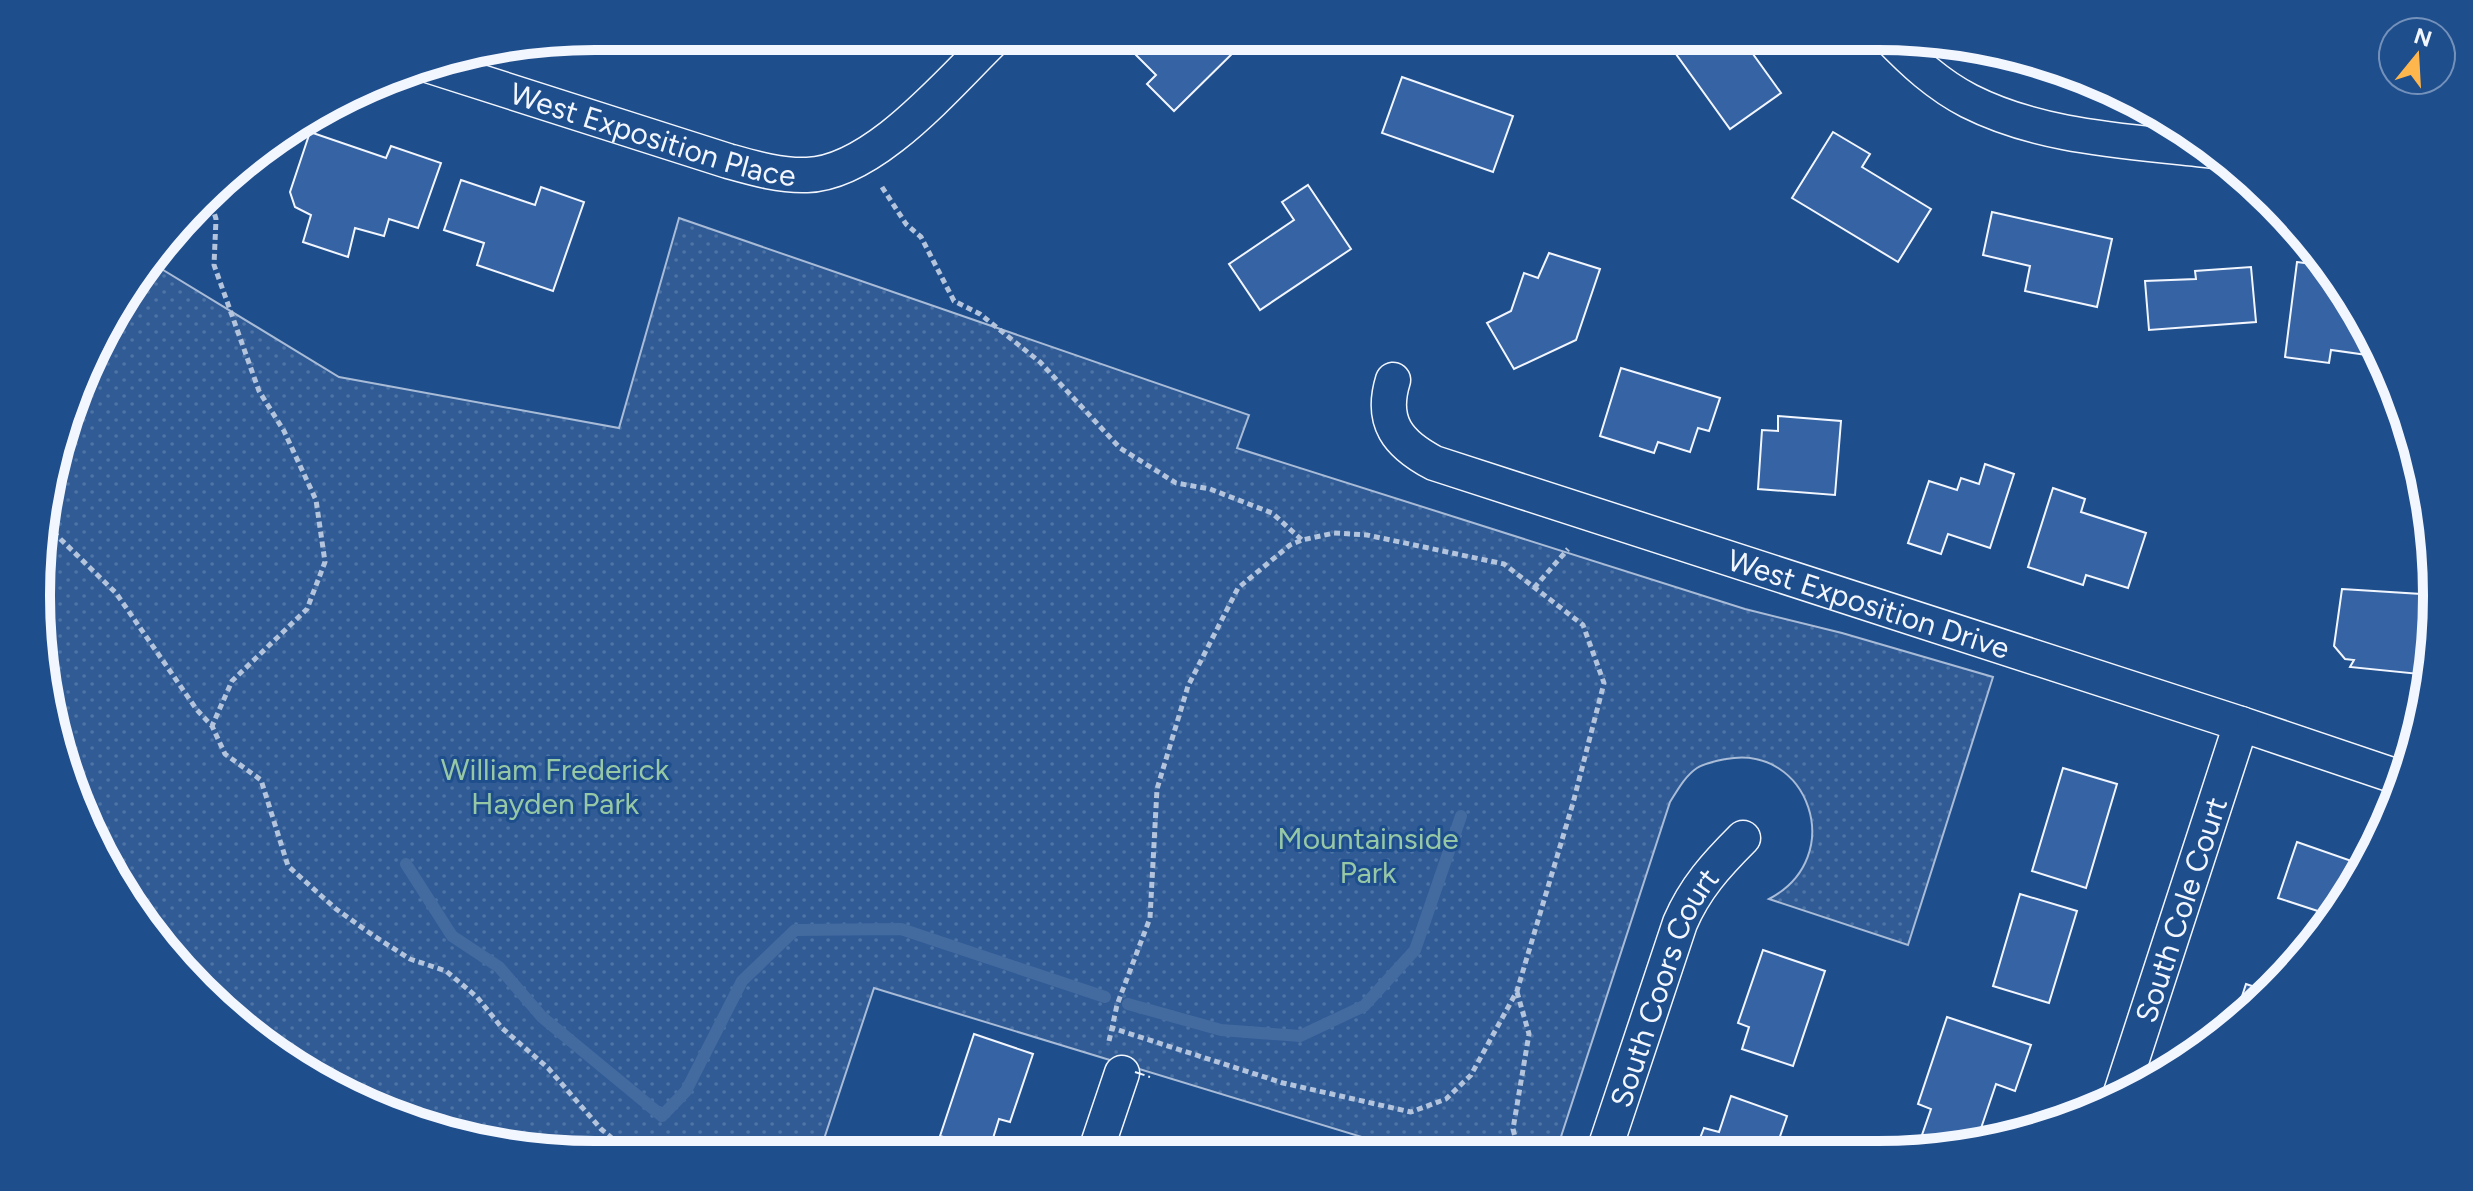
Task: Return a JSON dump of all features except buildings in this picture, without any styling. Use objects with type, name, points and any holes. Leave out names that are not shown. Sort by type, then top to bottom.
[{"type":"street","name":"West Exposition Place","points":[[447,71],[760,170],[806,176],[841,169],[895,134],[982,50]]},
{"type":"street","points":[[1902,51],[1944,86],[1970,102],[2036,126],[2083,136],[2190,148]]},
{"type":"street","name":"West Exposition Drive","points":[[1393,380],[1389,415],[1395,434],[1413,452],[1434,463],[2392,775]]},
{"type":"street","name":"South Cole Court","points":[[2125,1082],[2241,724]]},
{"type":"street","name":"South Coors Court","points":[[1607,1141],[1680,923],[1708,874],[1743,838]]},
{"type":"street","points":[[1099,1141],[1122,1073]]},
{"type":"path","points":[[877,181],[906,224],[921,237],[954,301],[980,314],[1040,362],[1120,448],[1176,483],[1210,489],[1272,513],[1302,540]]},
{"type":"path","points":[[212,726],[232,681],[307,609],[325,562],[316,500],[284,431],[259,391],[214,265],[216,219],[213,207]]},
{"type":"path","points":[[54,533],[116,593],[197,710],[212,726],[225,754],[261,780],[288,866],[336,909],[374,936],[410,959],[446,971],[477,997],[502,1028],[548,1068],[615,1141]]},
{"type":"path","points":[[1334,533],[1367,535],[1504,564],[1534,588],[1583,625],[1604,683],[1573,803],[1517,991],[1471,1075],[1446,1099],[1411,1112],[1283,1083],[1112,1028],[1117,1005],[1150,918],[1157,789],[1188,686],[1238,588],[1290,545],[1334,533]]},
{"type":"path","points":[[1534,588],[1568,549]]},
{"type":"path","points":[[1516,1141],[1513,1129],[1529,1034],[1517,991]]},
{"type":"green space","name":"William Frederick Hayden Park","points":[[679,218],[1249,415],[1237,448],[1745,609],[1842,633],[1993,677],[1908,945],[1769,899],[1793,880],[1808,857],[1812,832],[1808,807],[1797,785],[1779,768],[1755,759],[1726,759],[1693,771],[1670,802],[1560,1141],[1375,1141],[874,988],[823,1141],[560,1140],[489,1131],[420,1112],[387,1099],[354,1085],[292,1049],[236,1006],[210,981],[185,955],[142,899],[106,837],[92,804],[79,771],[60,702],[50,596],[60,489],[79,420],[106,354],[160,268],[339,377],[619,428]]},
{"type":"waterway","points":[[1128,1004],[1221,1030],[1300,1036],[1364,1006],[1415,950],[1461,816]]},
{"type":"waterway","points":[[406,864],[452,936],[499,967],[542,1017],[662,1116],[686,1091],[742,981],[795,930],[901,929],[1105,997]]},
{"type":"fence","points":[[1135,1072],[1150,1077]]},
{"type":"park label","name":"Mountainside Park","points":[[1368,855]]}]
